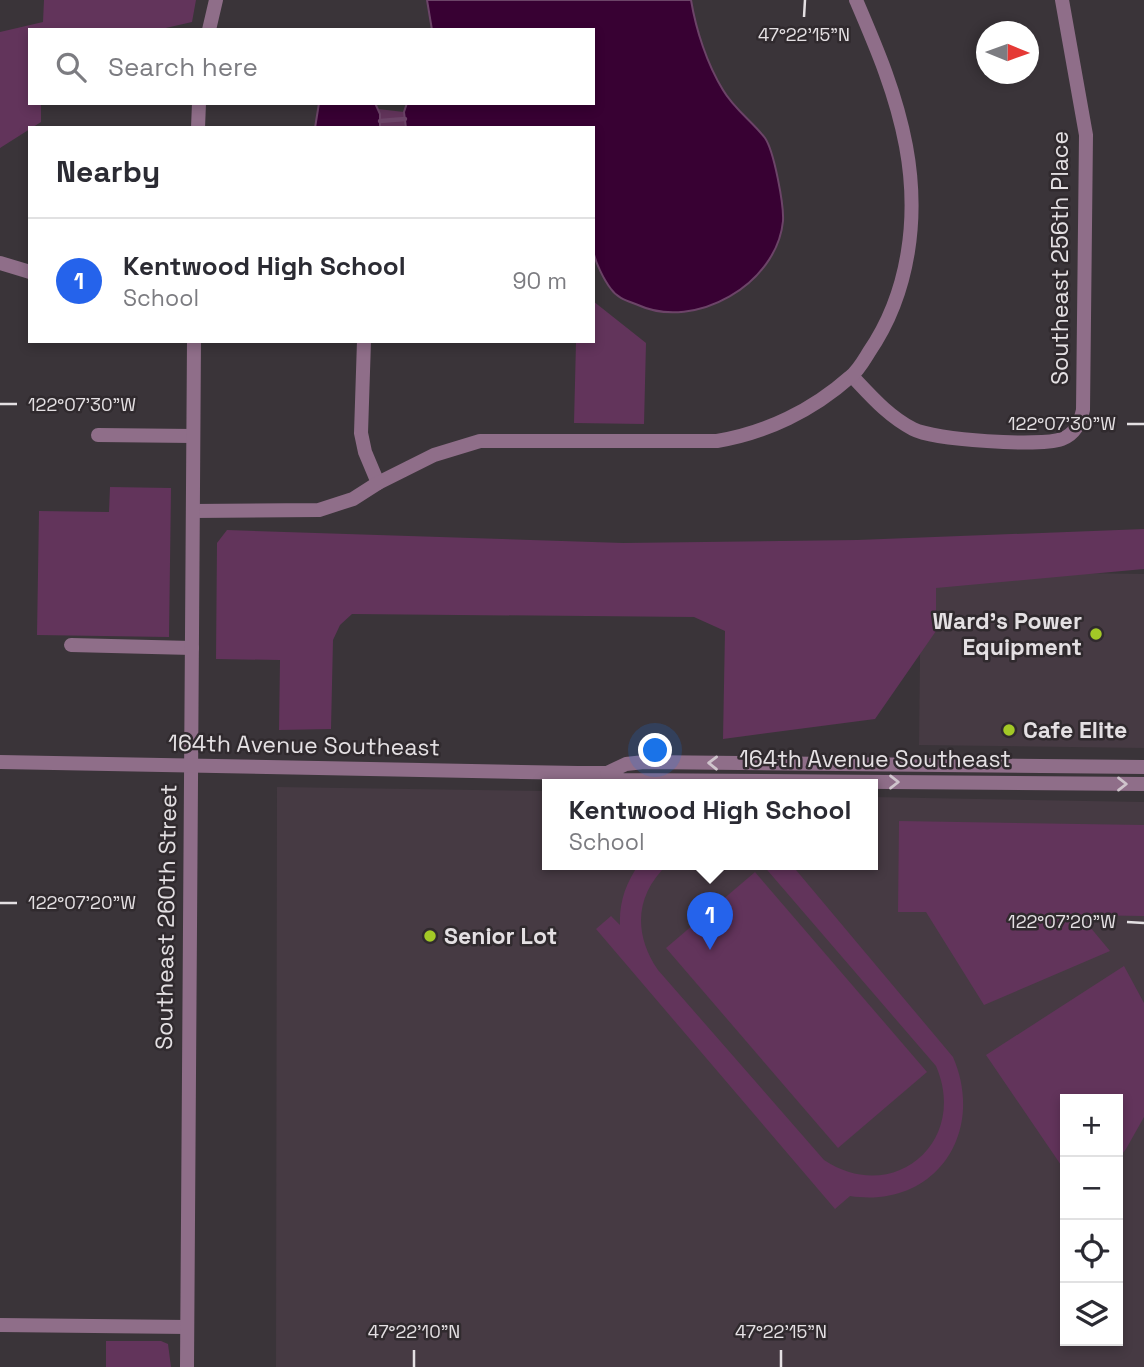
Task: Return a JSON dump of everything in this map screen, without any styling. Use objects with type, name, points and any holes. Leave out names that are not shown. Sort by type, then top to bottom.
[{"type":"street","points":[[209,28],[216,0]]},
{"type":"street","points":[[193,511],[318,510],[353,499],[378,483],[434,455],[480,441],[717,441],[736,438],[780,423],[806,409],[852,376],[885,326],[901,284],[910,234],[911,206],[906,148],[898,107],[887,73],[856,0]]},
{"type":"street","name":"Southeast 256th Place","points":[[852,376],[887,413],[915,430],[939,437],[1045,443],[1064,439],[1080,422],[1083,410],[1086,135],[1062,0]]},
{"type":"street","points":[[198,126],[199,105]]},
{"type":"street","points":[[0,263],[28,271]]},
{"type":"street","name":"Southeast 260th Street","points":[[187,1367],[187,890],[194,343]]},
{"type":"street","points":[[364,343],[361,433],[365,452],[378,483]]},
{"type":"street","points":[[98,435],[193,436]]},
{"type":"street","points":[[71,645],[192,648]]},
{"type":"street","name":"164th Avenue Southeast","points":[[0,762],[607,773],[620,779]]},
{"type":"street","name":"164th Avenue Southeast","points":[[607,773],[626,764],[644,762],[1144,767]]},
{"type":"street","name":"164th Avenue Southeast","points":[[878,782],[1144,784]]},
{"type":"street","points":[[0,1325],[187,1327]]},
{"type":"shaded area","points":[[44,0],[196,0],[192,22],[166,28],[28,28],[28,105],[41,105],[41,122],[28,126],[28,130],[0,148],[0,32],[43,22]]},
{"type":"shaded area","points":[[427,0],[691,0],[703,46],[717,80],[727,97],[765,138],[772,154],[783,221],[777,244],[766,264],[750,282],[730,296],[684,312],[660,311],[616,295],[603,276],[595,257],[595,126],[406,126],[404,112],[406,105],[595,105],[595,28],[432,28]]},
{"type":"shaded area","points":[[319,105],[376,105],[380,114],[380,126],[315,126]]},
{"type":"shaded area","points":[[378,109],[404,112],[406,126],[380,126]]},
{"type":"shaded area","points":[[595,303],[646,343],[644,424],[574,423],[576,343],[595,343]]},
{"type":"shaded area","points":[[110,487],[171,488],[169,637],[37,635],[39,511],[109,512]]},
{"type":"shaded area","points":[[1144,529],[1144,569],[936,588],[936,631],[875,719],[723,739],[725,631],[694,617],[352,614],[340,625],[333,640],[331,729],[279,730],[280,660],[216,659],[217,543],[227,530],[623,543],[857,540]]},
{"type":"shaded area","points":[[921,571],[1144,574],[1144,748],[919,745]]},
{"type":"shaded area","points":[[277,787],[542,791],[542,870],[878,870],[878,797],[1144,802],[1144,1367],[276,1367]]},
{"type":"shaded area","points":[[899,821],[1144,825],[1144,916],[1080,915],[1110,951],[984,1005],[926,912],[898,912]]},
{"type":"shaded area","points":[[635,870],[662,870],[649,888],[641,915],[644,942],[650,956],[658,970],[824,1160],[850,1172],[875,1175],[898,1171],[918,1159],[933,1141],[942,1119],[943,1094],[936,1066],[767,870],[796,870],[953,1057],[962,1085],[963,1113],[957,1138],[946,1160],[929,1178],[907,1190],[880,1197],[850,1196],[835,1209],[596,929],[611,916],[620,925],[624,893]]},
{"type":"shaded area","points":[[755,872],[927,1072],[838,1148],[666,948]]},
{"type":"shaded area","points":[[1124,966],[1144,1003],[1144,1117],[1123,1153],[1123,1094],[1060,1094],[1060,1164],[986,1055]]},
{"type":"shaded area","points":[[106,1341],[161,1341],[168,1344],[171,1367],[106,1367]]},
{"type":"waterway","points":[[380,121],[405,119]]},
{"type":"place","name":"Ward's Power Equipment","points":[[1096,634]]},
{"type":"place","name":"Cafe Elite","points":[[1009,730]]},
{"type":"place","name":"Senior Lot","points":[[430,936]]},
{"type":"place","name":"Kentwood High School","points":[[710,950]]}]
